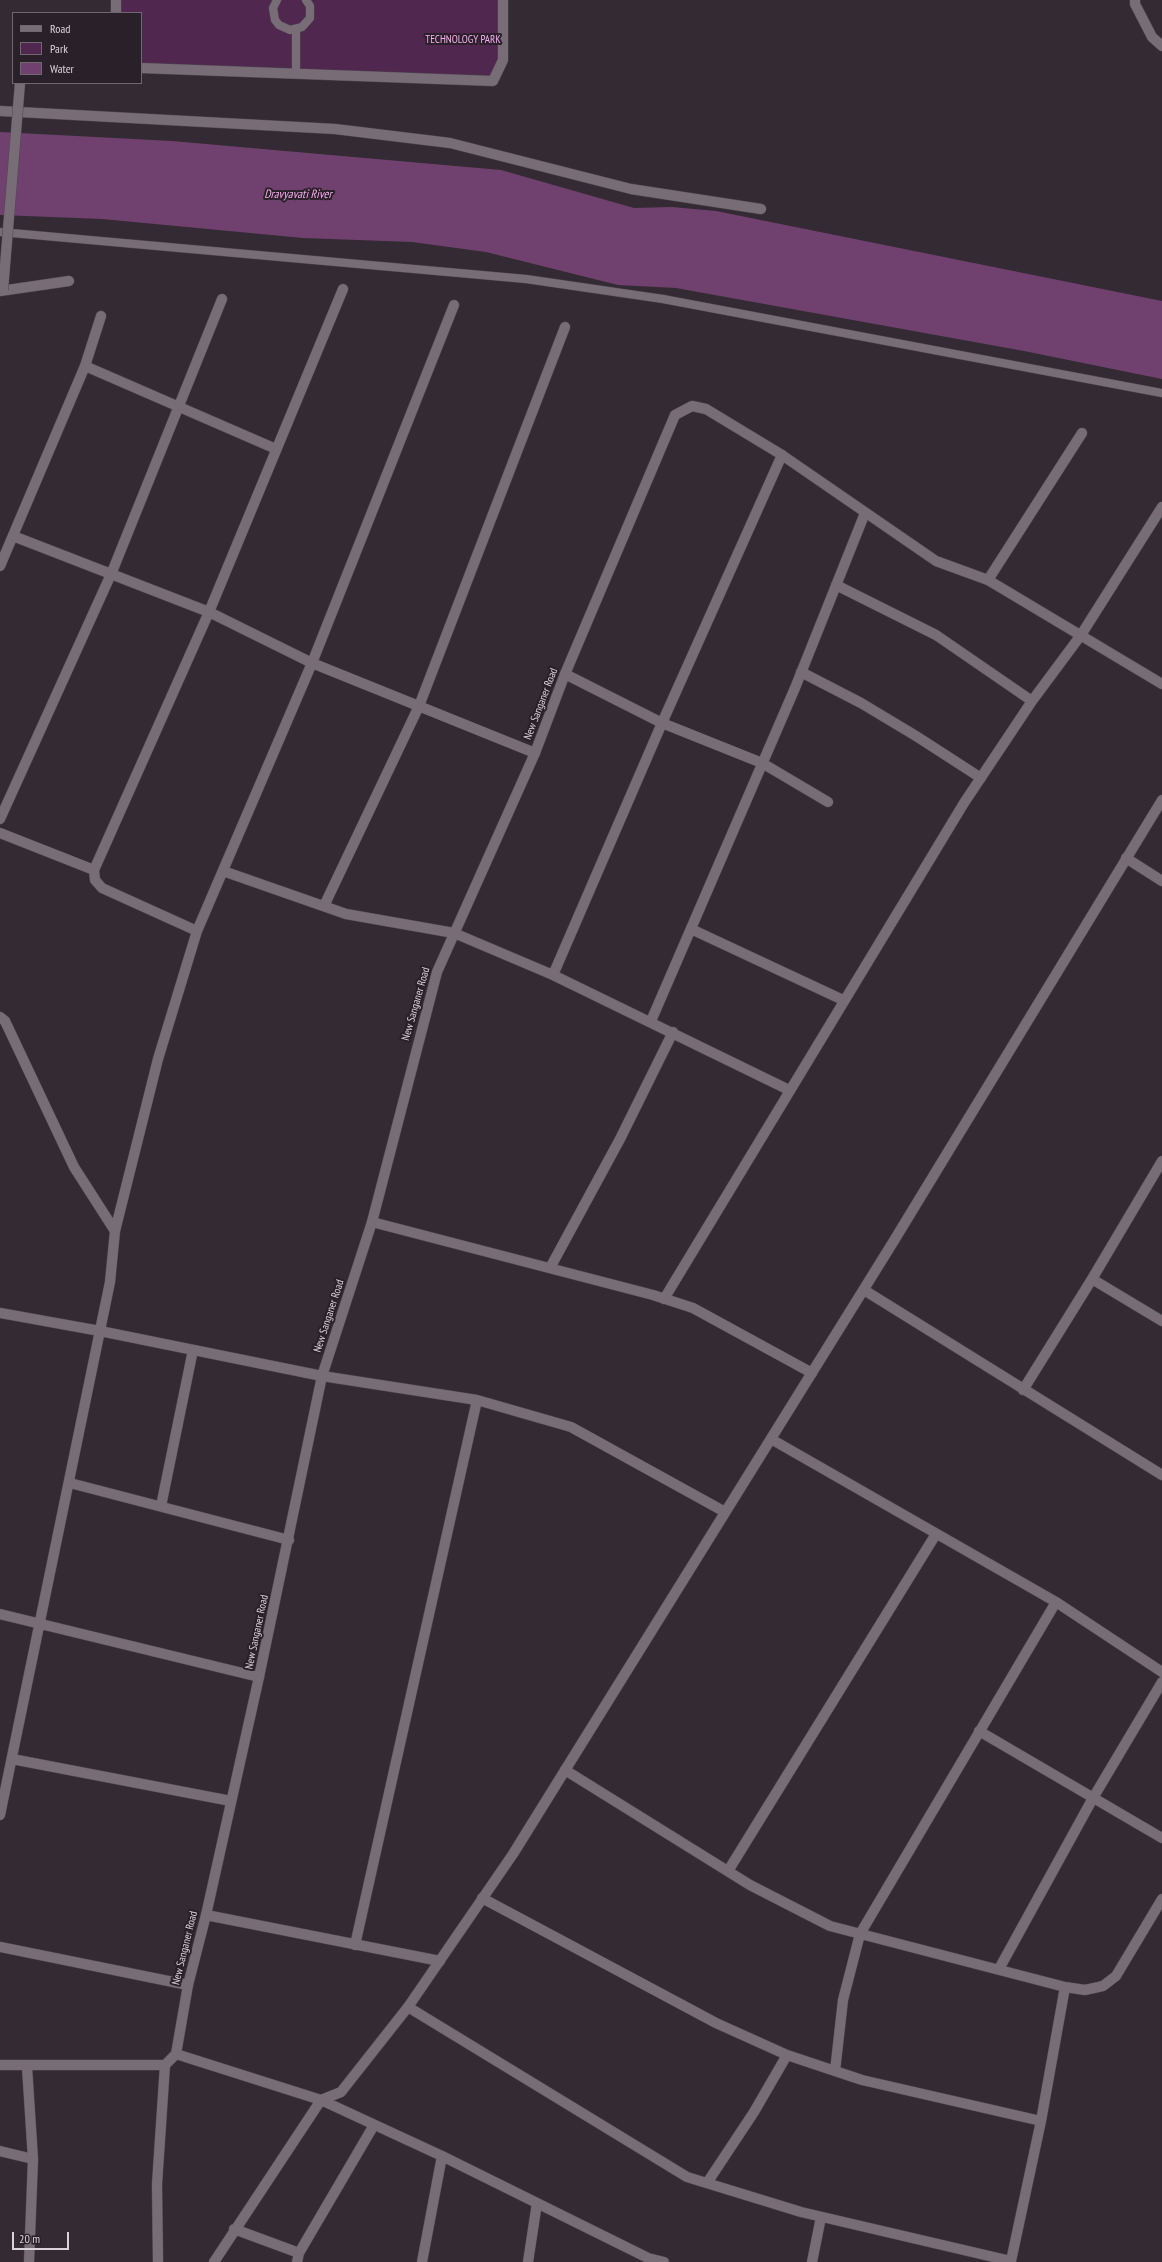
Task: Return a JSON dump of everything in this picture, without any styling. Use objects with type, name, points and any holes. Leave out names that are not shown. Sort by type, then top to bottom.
[{"type":"street","points":[[116,0],[116,12]]},
{"type":"street","points":[[142,68],[493,81],[503,60],[503,0]]},
{"type":"street","points":[[1135,0],[1135,4],[1152,37],[1162,46]]},
{"type":"street","points":[[20,84],[1,293],[69,281]]},
{"type":"street","points":[[0,111],[335,129],[450,143],[631,189],[761,209]]},
{"type":"street","points":[[197,931],[102,888],[95,880],[94,870],[209,612],[343,289]]},
{"type":"street","points":[[0,819],[112,572],[179,409],[222,299]]},
{"type":"street","points":[[0,1815],[70,1483],[110,1282],[115,1231],[158,1059],[197,931],[312,663],[454,304]]},
{"type":"street","points":[[0,566],[85,366],[101,316]]},
{"type":"street","points":[[324,906],[419,706],[565,327]]},
{"type":"street","points":[[85,366],[179,409],[276,449]]},
{"type":"street","name":"New Sanganer Road","points":[[176,2054],[188,1985],[206,1914],[259,1677],[289,1540],[322,1376],[372,1222],[437,972],[535,753],[565,674],[675,416],[692,406],[706,409],[782,455]]},
{"type":"street","points":[[988,580],[1082,433]]},
{"type":"street","points":[[553,975],[662,723],[782,455],[936,561],[988,580],[1162,684]]},
{"type":"street","points":[[664,1298],[843,1000],[981,778],[1032,702],[1081,635],[1162,507]]},
{"type":"street","points":[[651,1021],[801,672],[865,513]]},
{"type":"street","points":[[13,536],[112,572],[209,612],[312,663],[535,753]]},
{"type":"street","points":[[836,585],[936,634],[1032,702]]},
{"type":"street","points":[[801,672],[861,703],[981,778]]},
{"type":"street","points":[[565,674],[662,723],[762,763],[828,802]]},
{"type":"street","points":[[214,2262],[321,2100],[341,2092],[408,2008],[565,1770],[864,1290],[1162,800]]},
{"type":"street","points":[[0,832],[94,870]]},
{"type":"street","points":[[1126,858],[1162,880]]},
{"type":"street","points":[[223,871],[346,914],[454,934],[553,975],[651,1021],[789,1090]]},
{"type":"street","points":[[691,929],[843,1000]]},
{"type":"street","points":[[0,1017],[5,1021],[74,1167],[115,1231]]},
{"type":"street","points":[[550,1268],[620,1139],[673,1032]]},
{"type":"street","points":[[1023,1390],[1092,1280],[1162,1161]]},
{"type":"street","points":[[372,1222],[664,1298],[693,1308],[812,1373]]},
{"type":"street","points":[[1092,1280],[1162,1321]]},
{"type":"street","points":[[864,1290],[1162,1475]]},
{"type":"street","points":[[0,1313],[100,1331],[322,1376],[477,1400],[572,1427],[725,1512]]},
{"type":"street","points":[[161,1506],[193,1350]]},
{"type":"street","points":[[355,1945],[477,1400]]},
{"type":"street","points":[[771,1439],[1056,1602],[1162,1672]]},
{"type":"street","points":[[70,1483],[289,1540]]},
{"type":"street","points":[[728,1871],[936,1534]]},
{"type":"street","points":[[835,2071],[843,2000],[860,1934],[1056,1602]]},
{"type":"street","points":[[0,1614],[259,1677]]},
{"type":"street","points":[[999,1969],[1093,1798],[1162,1682]]},
{"type":"street","points":[[979,1731],[1162,1838]]},
{"type":"street","points":[[12,1759],[231,1801]]},
{"type":"street","points":[[565,1770],[750,1886],[830,1926],[1065,1987],[1084,1990],[1103,1986],[1116,1976],[1162,1899]]},
{"type":"street","points":[[482,1898],[716,2023],[787,2055],[862,2080],[1041,2122]]},
{"type":"street","points":[[206,1914],[440,1961]]},
{"type":"street","points":[[0,1947],[188,1985]]},
{"type":"street","points":[[408,2008],[687,2177],[820,2217],[1011,2261],[1041,2122],[1065,1987]]},
{"type":"street","points":[[158,2262],[157,2184],[165,2065],[176,2054],[321,2100],[442,2156],[537,2203],[637,2258],[664,2262]]},
{"type":"street","points":[[707,2183],[754,2112],[787,2055]]},
{"type":"street","points":[[0,2065],[27,2067],[165,2065]]},
{"type":"street","points":[[27,2067],[33,2159],[29,2262]]},
{"type":"street","points":[[234,2230],[298,2258],[374,2125]]},
{"type":"street","points":[[0,2151],[33,2159]]},
{"type":"street","points":[[422,2262],[442,2156]]},
{"type":"street","points":[[528,2262],[537,2203]]},
{"type":"street","points":[[812,2262],[820,2217]]},
{"type":"lane","points":[[276,1],[273,14],[279,25],[290,30],[296,30],[307,23],[310,18],[310,2]]},
{"type":"lane","points":[[296,30],[296,74]]},
{"type":"lane","points":[[0,232],[526,279],[663,299],[1162,393]]},
{"type":"green space","name":"TECHNOLOGY PARK","points":[[117,0],[503,0],[503,60],[493,81],[142,68],[142,12],[117,12]]},
{"type":"water","name":"Dravyavati River","points":[[0,132],[172,141],[501,170],[634,208],[672,207],[716,211],[1162,301],[1162,379],[1024,351],[676,288],[618,285],[486,252],[412,242],[303,238],[102,219],[0,215]]}]
